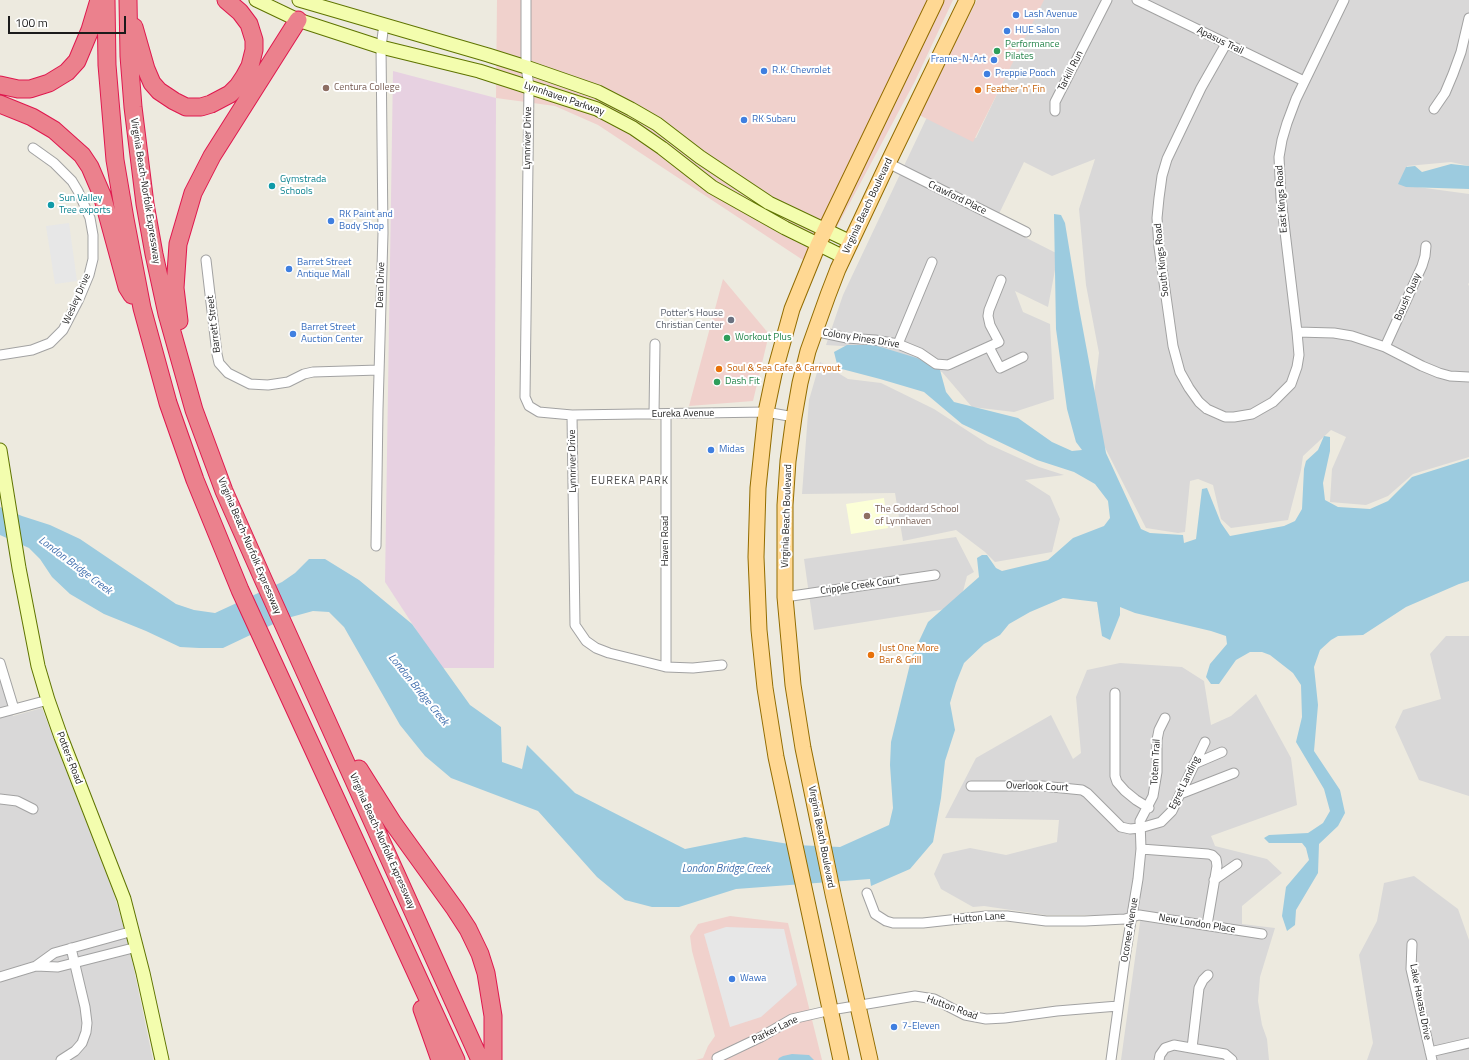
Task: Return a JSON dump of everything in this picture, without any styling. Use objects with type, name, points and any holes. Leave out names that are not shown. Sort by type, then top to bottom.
[{"type":"highway","points":[[0,85],[18,89],[30,89],[45,85],[67,72],[77,61],[90,30],[99,0]]},
{"type":"highway","points":[[106,0],[107,66],[115,160],[142,308],[164,391],[195,480],[240,590],[456,1060]]},
{"type":"highway","points":[[128,5],[152,83],[167,97],[186,107],[201,106],[221,100],[230,94],[244,77],[253,57],[254,40],[249,24],[240,12],[226,0]]},
{"type":"highway","name":"Virginia Beach-Norfolk Expressway","points":[[128,5],[132,107],[145,204],[159,278],[194,410],[224,491],[480,1060]]},
{"type":"highway","points":[[186,384],[175,288],[178,244],[193,193],[212,156],[298,20]]},
{"type":"highway","points":[[0,104],[32,117],[54,130],[82,155],[90,167],[102,195],[126,287],[142,308]]},
{"type":"highway","points":[[319,704],[378,800],[468,929],[480,954],[491,996],[494,1016],[493,1060]]},
{"type":"highway","points":[[404,946],[422,1008],[440,1060]]},
{"type":"main road","name":"Lynnhaven Parkway","points":[[256,0],[298,20],[381,48],[529,86],[597,109],[633,128],[662,148],[712,187],[750,209],[844,257]]},
{"type":"main road","name":"Lynnhaven Parkway","points":[[302,0],[526,67],[598,92],[657,124],[718,169],[769,203],[851,242]]},
{"type":"main road","points":[[298,20],[302,0]]},
{"type":"main road","points":[[841,1060],[776,757],[762,664],[756,557],[756,522],[759,480],[766,412],[774,374],[784,332],[802,282],[825,230],[936,0]]},
{"type":"main road","name":"Virginia Beach Boulevard","points":[[870,1060],[820,832],[803,748],[794,691],[786,597],[785,505],[788,461],[794,417],[802,377],[814,331],[844,257],[967,0]]},
{"type":"main road","name":"Potters Road","points":[[0,450],[19,568],[38,666],[48,700],[124,900],[137,947],[162,1060]]},
{"type":"street","name":"Lynnriver Drive","points":[[526,0],[526,67],[529,86],[525,397],[529,406],[539,412],[572,415],[576,627],[586,641],[596,648],[609,653],[666,667],[693,668],[722,665]]},
{"type":"street","name":"Tarkill Run","points":[[1054,111],[1055,102],[1107,0]]},
{"type":"street","name":"Apasus Trail","points":[[1137,0],[1304,81]]},
{"type":"street","name":"East Kings Road","points":[[1273,402],[1282,394],[1294,378],[1299,355],[1286,249],[1279,170],[1282,140],[1296,99],[1344,0]]},
{"type":"street","points":[[1434,109],[1453,74],[1461,52],[1469,18]]},
{"type":"street","name":"Dean Drive","points":[[376,546],[383,233],[381,48],[384,24]]},
{"type":"street","name":"South Kings Road","points":[[1226,44],[1197,95],[1167,159],[1158,198],[1157,218],[1159,247],[1176,359],[1180,372],[1199,402],[1216,414],[1234,417],[1252,414],[1273,402]]},
{"type":"street","name":"Wesley Drive","points":[[0,354],[32,350],[50,343],[63,330],[79,299],[89,274],[92,259],[93,235],[90,218],[78,191],[72,181],[58,166],[33,148]]},
{"type":"street","name":"Crawford Place","points":[[888,164],[1026,232]]},
{"type":"street","name":"Boush Quay","points":[[1385,347],[1422,266],[1426,256],[1426,246]]},
{"type":"street","name":"Barrett Street","points":[[206,260],[217,354],[219,363],[228,373],[250,384],[268,385],[288,382],[304,374],[313,372],[379,370]]},
{"type":"street","points":[[898,344],[932,262]]},
{"type":"street","points":[[1001,280],[988,316],[990,325],[999,342],[989,347],[1000,368],[1023,357]]},
{"type":"street","name":"Colony Pines Drive","points":[[814,331],[847,338],[875,340],[898,344],[920,353],[936,364],[942,365],[948,365],[989,347]]},
{"type":"street","points":[[1297,332],[1334,333],[1352,336],[1385,347],[1422,366],[1445,374],[1469,377]]},
{"type":"street","points":[[654,414],[655,344]]},
{"type":"street","name":"Eureka Avenue","points":[[572,415],[766,412],[794,417]]},
{"type":"street","name":"Haven Road","points":[[666,414],[666,667]]},
{"type":"street","name":"Cripple Creek Court","points":[[786,597],[935,575]]},
{"type":"street","points":[[0,663],[14,709]]},
{"type":"street","points":[[1115,693],[1114,776],[1125,791],[1149,808]]},
{"type":"street","points":[[0,713],[48,700]]},
{"type":"street","name":"Totem Trail","points":[[1140,828],[1140,822],[1149,808],[1154,796],[1156,784],[1157,740],[1159,730],[1165,718]]},
{"type":"street","name":"Egret Landing","points":[[1140,828],[1161,822],[1172,812],[1205,742]]},
{"type":"street","points":[[1194,764],[1222,752]]},
{"type":"street","points":[[1180,794],[1234,773]]},
{"type":"street","name":"Overlook Court","points":[[971,786],[1042,786],[1082,790],[1087,793],[1121,827],[1130,829],[1140,828]]},
{"type":"street","points":[[0,799],[17,801],[33,809]]},
{"type":"street","name":"Oconee Avenue","points":[[1111,1060],[1141,849],[1140,828]]},
{"type":"street","points":[[1141,849],[1212,855],[1216,859],[1217,866],[1207,925]]},
{"type":"street","points":[[1214,880],[1238,864]]},
{"type":"street","name":"Hutton Lane","points":[[867,893],[875,914],[886,921],[893,923],[923,923],[993,916],[1007,916],[1046,921],[1085,921],[1125,919],[1132,917]]},
{"type":"street","name":"New London Place","points":[[1132,917],[1139,915],[1152,916],[1262,934]]},
{"type":"street","points":[[0,977],[36,966],[54,953],[133,931]]},
{"type":"street","name":"Lake Havasu Drive","points":[[1412,944],[1411,969],[1431,1056]]},
{"type":"street","points":[[36,966],[58,967],[137,947]]},
{"type":"street","points":[[61,1060],[82,1043],[86,1032],[87,1023],[71,948]]},
{"type":"street","points":[[1192,1048],[1199,988],[1203,980],[1208,975]]},
{"type":"street","name":"Hutton Road","points":[[858,1005],[915,996],[926,997],[943,1003],[965,1015],[986,1019],[1118,1006]]},
{"type":"street","name":"Parker Lane","points":[[718,1058],[761,1037],[792,1019],[858,1005]]},
{"type":"street","points":[[1431,1056],[1469,1043]]},
{"type":"street","points":[[1159,1060],[1162,1051],[1169,1046],[1174,1045],[1225,1054],[1232,1060]]},
{"type":"shaded area","points":[[497,0],[953,0],[915,81],[815,268],[598,125],[555,106],[496,98]]},
{"type":"shaded area","points":[[977,0],[1044,0],[973,142],[919,115]]},
{"type":"shaded area","points":[[1042,0],[1469,0],[1469,166],[1451,162],[1407,166],[1403,185],[1469,194],[1469,457],[1413,474],[1388,496],[1366,505],[1330,502],[1332,469],[1346,437],[1331,430],[1303,456],[1301,470],[1288,520],[1231,528],[1221,519],[1213,485],[1198,479],[1190,481],[1185,532],[1178,533],[1146,528],[1091,420],[1099,353],[1086,285],[1079,209],[1095,159],[1052,176],[1024,162],[995,222],[1058,254],[1048,307],[1015,291],[1023,312],[1050,324],[1054,399],[1014,412],[972,407],[942,372],[872,348],[826,345],[843,295],[928,115],[976,138]]},
{"type":"shaded area","points":[[393,71],[496,98],[494,668],[441,668],[385,582]]},
{"type":"shaded area","points":[[69,223],[77,281],[55,284],[46,226]]},
{"type":"shaded area","points":[[723,279],[769,334],[753,401],[689,406]]},
{"type":"shaded area","points":[[820,362],[848,379],[881,383],[934,409],[988,444],[1039,467],[1064,475],[1025,480],[1050,496],[1060,519],[1052,552],[995,562],[985,552],[956,530],[903,541],[895,493],[802,494],[809,400]]},
{"type":"shaded area","name":"The Goddard School of Lynnhaven","points":[[884,498],[888,528],[851,534],[846,504]]},
{"type":"shaded area","points":[[956,537],[974,572],[967,576],[959,607],[814,630],[804,559]]},
{"type":"shaded area","points":[[1446,636],[1469,636],[1469,796],[1419,780],[1395,727],[1403,710],[1441,699],[1430,654]]},
{"type":"shaded area","points":[[1120,663],[1182,667],[1204,681],[1211,725],[1231,716],[1256,694],[1291,758],[1297,805],[1211,836],[1215,846],[1267,859],[1282,873],[1242,906],[1242,924],[1275,928],[1260,977],[1258,1001],[1262,1025],[1267,1039],[1269,1060],[1121,1060],[1141,915],[1045,915],[984,906],[973,907],[941,889],[934,874],[943,854],[970,848],[1006,855],[1057,842],[1059,820],[945,818],[976,758],[1051,715],[1073,759],[1081,753],[1076,697],[1087,670]]},
{"type":"shaded area","points":[[0,675],[13,716],[42,708],[113,891],[128,941],[153,1060],[0,1060]]},
{"type":"shaded area","points":[[1414,876],[1458,909],[1469,940],[1469,1060],[1367,1060],[1373,1043],[1359,955],[1377,921],[1384,883]]},
{"type":"shaded area","points":[[730,916],[788,923],[822,1060],[696,1060],[703,1058],[708,1046],[715,1036],[692,951],[690,936],[698,924]]},
{"type":"shaded area","points":[[726,927],[784,929],[797,985],[761,1017],[730,1027],[704,934]]},
{"type":"water","points":[[1451,164],[1469,166],[1469,189],[1406,187],[1398,184],[1406,167],[1415,166],[1422,172]]},
{"type":"water","name":"London Bridge Creek","points":[[1054,214],[1061,215],[1065,223],[1106,453],[1141,529],[1150,533],[1183,535],[1184,543],[1196,539],[1202,489],[1207,488],[1221,523],[1230,536],[1284,526],[1295,521],[1302,509],[1304,469],[1306,461],[1318,450],[1324,436],[1330,437],[1330,451],[1323,483],[1325,500],[1338,507],[1370,509],[1388,501],[1412,477],[1469,459],[1469,581],[1406,607],[1363,635],[1338,636],[1320,650],[1314,667],[1318,705],[1314,751],[1340,790],[1345,813],[1338,826],[1319,844],[1318,873],[1296,910],[1295,925],[1287,931],[1282,916],[1286,887],[1309,860],[1306,848],[1302,843],[1269,843],[1264,838],[1269,835],[1308,833],[1323,823],[1330,811],[1324,789],[1296,742],[1302,717],[1301,685],[1293,673],[1270,655],[1262,652],[1250,652],[1236,660],[1219,684],[1211,684],[1206,677],[1210,664],[1227,644],[1226,636],[1211,631],[1135,613],[1120,607],[1120,615],[1110,640],[1102,636],[1097,602],[1063,598],[1030,612],[1009,624],[1000,635],[984,644],[964,663],[950,703],[955,730],[945,761],[941,798],[933,842],[910,869],[871,886],[870,879],[736,889],[679,907],[652,907],[625,900],[597,877],[538,811],[451,778],[425,756],[400,725],[344,627],[329,612],[313,611],[284,619],[223,648],[180,647],[104,614],[70,594],[52,577],[40,559],[29,548],[0,535],[0,507],[50,525],[80,539],[176,604],[194,610],[215,613],[282,582],[295,573],[309,559],[325,559],[359,580],[412,624],[470,705],[501,727],[502,762],[522,769],[527,745],[575,793],[685,849],[745,837],[795,845],[840,847],[889,825],[893,808],[890,765],[891,742],[912,656],[928,622],[979,577],[977,558],[982,555],[987,555],[996,568],[1002,571],[1048,560],[1073,538],[1104,526],[1110,518],[1108,501],[1095,484],[1074,472],[1037,460],[962,424],[924,392],[838,368],[834,352],[847,345],[874,345],[917,358],[940,370],[946,392],[954,402],[1018,418],[1052,442],[1072,451],[1082,450],[1076,442],[1067,409],[1056,329]]},
{"type":"water","points":[[792,1054],[809,1055],[814,1060],[778,1060],[783,1056]]},
{"type":"place","name":"Lash Avenue","points":[[1016,15]]},
{"type":"place","name":"HUE Salon","points":[[1007,31]]},
{"type":"place","name":"Performance Pilates","points":[[997,51]]},
{"type":"place","name":"Frame-N-Art","points":[[994,60]]},
{"type":"place","name":"R.K. Chevrolet","points":[[764,71]]},
{"type":"place","name":"Preppie Pooch","points":[[987,74]]},
{"type":"place","name":"Centura College","points":[[326,88]]},
{"type":"place","name":"Feather 'n' Fin","points":[[978,90]]},
{"type":"place","name":"RK Subaru","points":[[744,120]]},
{"type":"place","name":"Gymstrada Schools","points":[[272,186]]},
{"type":"place","name":"Sun Valley Tree exports","points":[[51,205]]},
{"type":"place","name":"RK Paint and Body Shop","points":[[331,221]]},
{"type":"place","name":"Barret Street Antique Mall","points":[[289,269]]},
{"type":"place","name":"Potter's House Christian Center","points":[[731,320]]},
{"type":"place","name":"Barret Street Auction Center","points":[[293,334]]},
{"type":"place","name":"Workout Plus","points":[[727,338]]},
{"type":"place","name":"Soul & Sea Cafe & Carryout","points":[[719,369]]},
{"type":"place","name":"Dash Fit","points":[[717,382]]},
{"type":"place","name":"Midas","points":[[711,450]]},
{"type":"place","name":"The Goddard School of Lynnhaven","points":[[867,516]]},
{"type":"place","name":"Just One More Bar & Grill","points":[[871,655]]},
{"type":"place","name":"Wawa","points":[[732,979]]},
{"type":"place","name":"7-Eleven","points":[[894,1027]]},
{"type":"district","name":"EUREKA PARK","points":[[630,481]]}]
